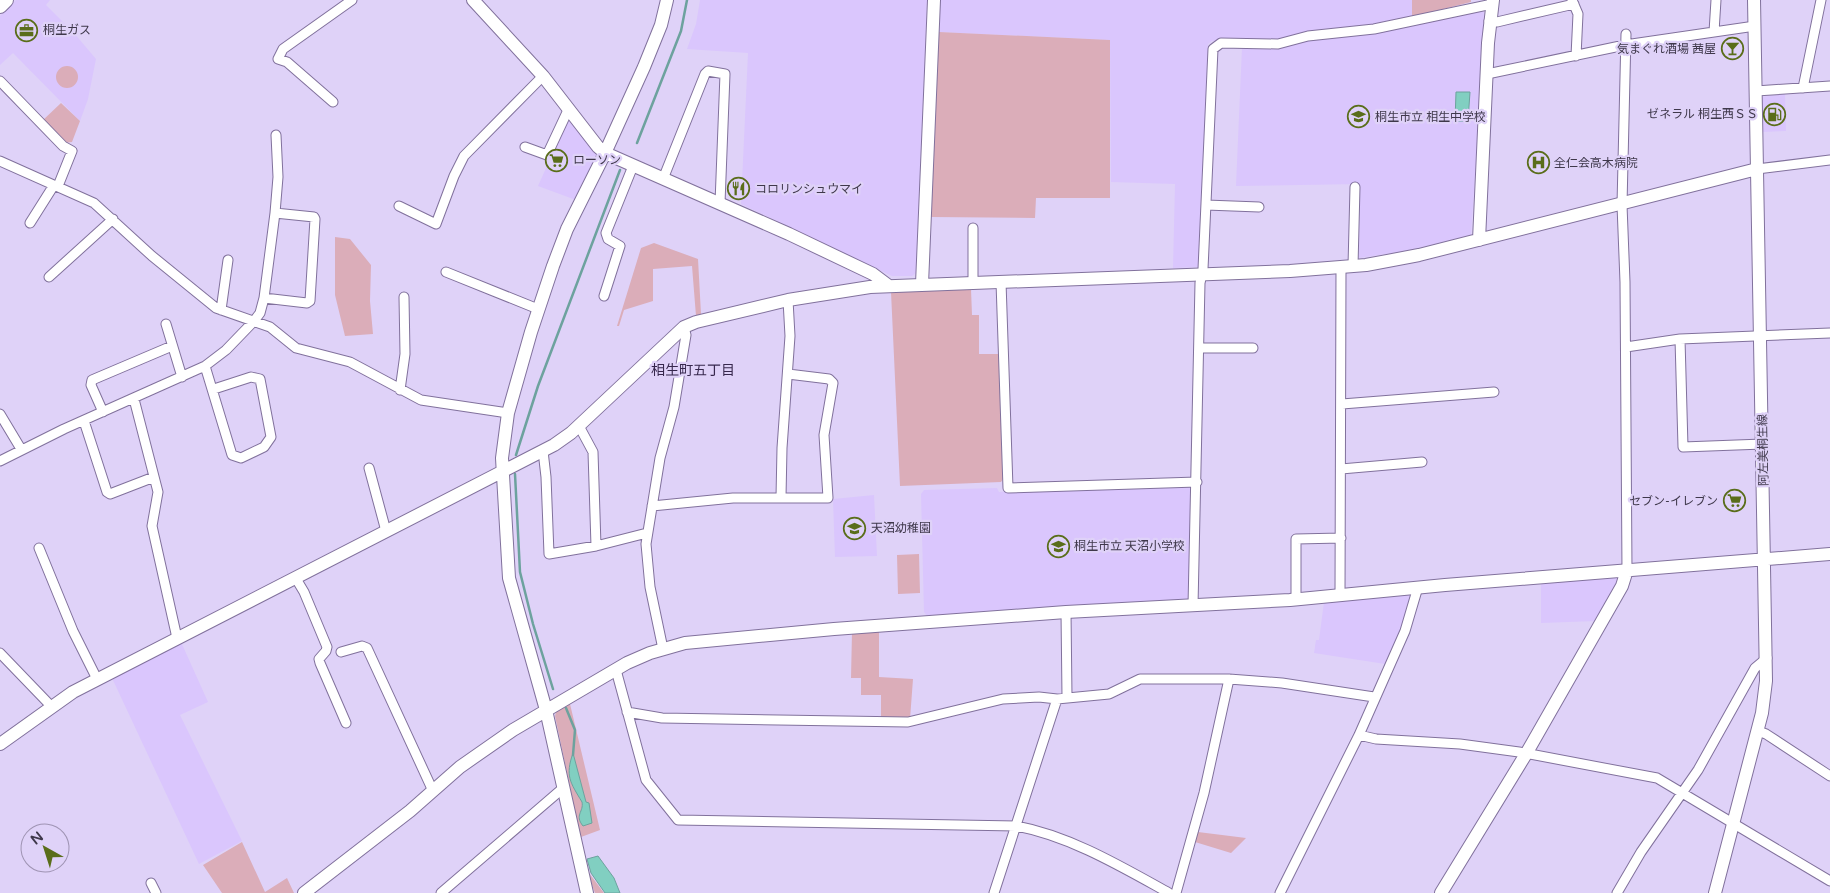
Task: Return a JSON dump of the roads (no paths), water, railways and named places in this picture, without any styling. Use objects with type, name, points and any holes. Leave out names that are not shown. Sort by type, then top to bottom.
[{"type":"main road","points":[[0,6],[6,0]]},
{"type":"street","points":[[333,102],[287,62],[278,59],[283,49],[352,0]]},
{"type":"street","points":[[473,0],[543,76],[605,153],[720,203],[873,274],[889,286]]},
{"type":"street","points":[[587,893],[562,789],[546,710],[509,578],[502,471],[508,413],[538,309],[567,229],[605,153],[644,67],[661,25],[667,0]]},
{"type":"street","points":[[922,284],[934,0]]},
{"type":"street","points":[[1714,32],[1716,0]]},
{"type":"street","name":"阿左美桐生線","points":[[1715,893],[1758,731],[1766,693],[1767,658],[1754,0]]},
{"type":"street","points":[[1803,88],[1821,0]]},
{"type":"street","points":[[1194,606],[1202,274],[1213,49],[1216,45],[1221,43],[1278,44],[1308,36],[1374,29],[1493,2],[1490,21],[1479,240]]},
{"type":"street","points":[[1490,21],[1497,22],[1573,2],[1578,14],[1576,56]]},
{"type":"street","points":[[1487,74],[1625,45],[1755,26]]},
{"type":"street","points":[[1441,893],[1526,754],[1622,586],[1627,570],[1626,347],[1622,205],[1626,34]]},
{"type":"street","points":[[663,178],[705,74],[708,71],[722,72],[725,74],[720,203]]},
{"type":"street","points":[[399,206],[436,224],[454,176],[464,156],[543,76]]},
{"type":"street","points":[[0,81],[63,146],[72,151],[56,185],[30,223]]},
{"type":"street","points":[[1756,91],[1830,86]]},
{"type":"street","points":[[524,147],[547,155],[569,108]]},
{"type":"street","points":[[0,460],[84,420],[206,366],[254,321],[258,316],[264,298],[275,213],[278,177],[276,135]]},
{"type":"street","points":[[0,744],[51,706],[97,679],[543,451],[579,426],[684,327],[696,322],[788,300],[831,292],[889,286],[1347,267],[1402,259],[1622,205],[1757,169],[1830,160]]},
{"type":"street","points":[[0,161],[94,203],[177,277],[221,310],[276,330],[296,348],[350,362],[400,390],[425,401],[508,413]]},
{"type":"street","points":[[604,296],[620,246],[608,239],[606,233],[633,166]]},
{"type":"street","points":[[1340,595],[1342,404],[1347,267],[1355,187]]},
{"type":"street","points":[[1206,205],[1259,207]]},
{"type":"street","points":[[264,298],[307,303],[310,301],[315,219],[314,217],[275,213]]},
{"type":"street","points":[[49,276],[113,219]]},
{"type":"street","points":[[973,228],[973,283]]},
{"type":"street","points":[[221,310],[228,260]]},
{"type":"street","points":[[446,272],[538,309]]},
{"type":"street","points":[[1001,282],[1008,488],[1197,482]]},
{"type":"street","points":[[400,390],[403,381],[405,354],[404,297]]},
{"type":"street","points":[[781,497],[782,448],[790,336],[788,300]]},
{"type":"street","points":[[166,324],[182,377]]},
{"type":"street","points":[[663,649],[650,587],[647,560],[648,533],[660,458],[674,407],[686,336],[684,327]]},
{"type":"street","points":[[1626,347],[1680,340],[1830,333]]},
{"type":"street","points":[[1680,340],[1683,447],[1762,444]]},
{"type":"street","points":[[103,412],[91,385],[92,380],[172,346]]},
{"type":"street","points":[[1200,348],[1253,348]]},
{"type":"street","points":[[206,366],[235,458],[242,458],[268,444],[271,437],[260,380],[252,377],[214,389]]},
{"type":"street","points":[[652,506],[733,498],[828,498],[824,435],[833,383],[829,379],[788,374]]},
{"type":"street","points":[[1342,404],[1494,392]]},
{"type":"street","points":[[134,398],[158,497],[152,516],[152,526],[177,638]]},
{"type":"street","points":[[0,414],[22,449]]},
{"type":"street","points":[[84,420],[107,492],[110,494],[154,477]]},
{"type":"street","points":[[579,426],[593,452],[596,546]]},
{"type":"street","points":[[543,451],[549,554],[596,546],[648,533]]},
{"type":"street","points":[[1341,469],[1422,462]]},
{"type":"street","points":[[369,468],[386,531]]},
{"type":"street","points":[[1296,599],[1296,539],[1341,538]]},
{"type":"street","points":[[39,548],[73,631],[97,679]]},
{"type":"street","points":[[304,893],[484,749],[546,710],[616,670],[663,649],[704,640],[1066,612],[1296,599],[1830,554]]},
{"type":"street","points":[[295,577],[304,592],[327,647],[326,652],[319,658],[320,663],[346,723]]},
{"type":"street","points":[[1280,893],[1358,735],[1405,631],[1418,588]]},
{"type":"street","points":[[1066,612],[1067,697]]},
{"type":"street","points":[[341,652],[362,646],[367,648],[433,791]]},
{"type":"street","points":[[0,653],[51,706]]},
{"type":"street","points":[[1618,893],[1636,859],[1703,762],[1755,668],[1767,658]]},
{"type":"street","points":[[616,670],[646,780],[678,820],[1016,826],[1066,842],[1132,871],[1169,893]]},
{"type":"street","points":[[627,712],[662,718],[895,722],[947,714],[1004,699],[1039,697],[1057,699],[1109,694],[1140,679],[1229,679],[1282,683],[1374,697]]},
{"type":"street","points":[[1176,893],[1204,793],[1229,679]]},
{"type":"street","points":[[994,893],[1057,699]]},
{"type":"street","points":[[1758,731],[1766,734],[1830,776]]},
{"type":"street","points":[[1358,735],[1376,739],[1460,744],[1651,776],[1662,780],[1830,881]]},
{"type":"street","points":[[441,893],[562,789]]},
{"type":"street","points":[[151,883],[156,893]]},
{"type":"waterway","points":[[637,143],[681,31],[687,0]]},
{"type":"waterway","points":[[516,455],[538,386],[620,170]]},
{"type":"waterway","points":[[515,474],[520,572],[533,624],[553,689]]},
{"type":"waterway","points":[[566,708],[575,730],[573,755]]},
{"type":"place","name":"桐生ガス","points":[[27,30]]},
{"type":"place","name":"気まぐれ酒場 茜屋","points":[[1732,49]]},
{"type":"place","name":"ゼネラル 桐生西ＳＳ","points":[[1774,114]]},
{"type":"place","name":"桐生市立 相生中学校","points":[[1359,117]]},
{"type":"place","name":"ローソン","points":[[557,160]]},
{"type":"place","name":"全仁会高木病院","points":[[1538,163]]},
{"type":"place","name":"コロリンシュウマイ","points":[[739,189]]},
{"type":"place","name":"セブン-イレブン","points":[[1734,501]]},
{"type":"place","name":"天沼幼稚園","points":[[855,528]]},
{"type":"place","name":"桐生市立 天沼小学校","points":[[1058,546]]},
{"type":"district","name":"相生町五丁目","points":[[693,370]]}]
